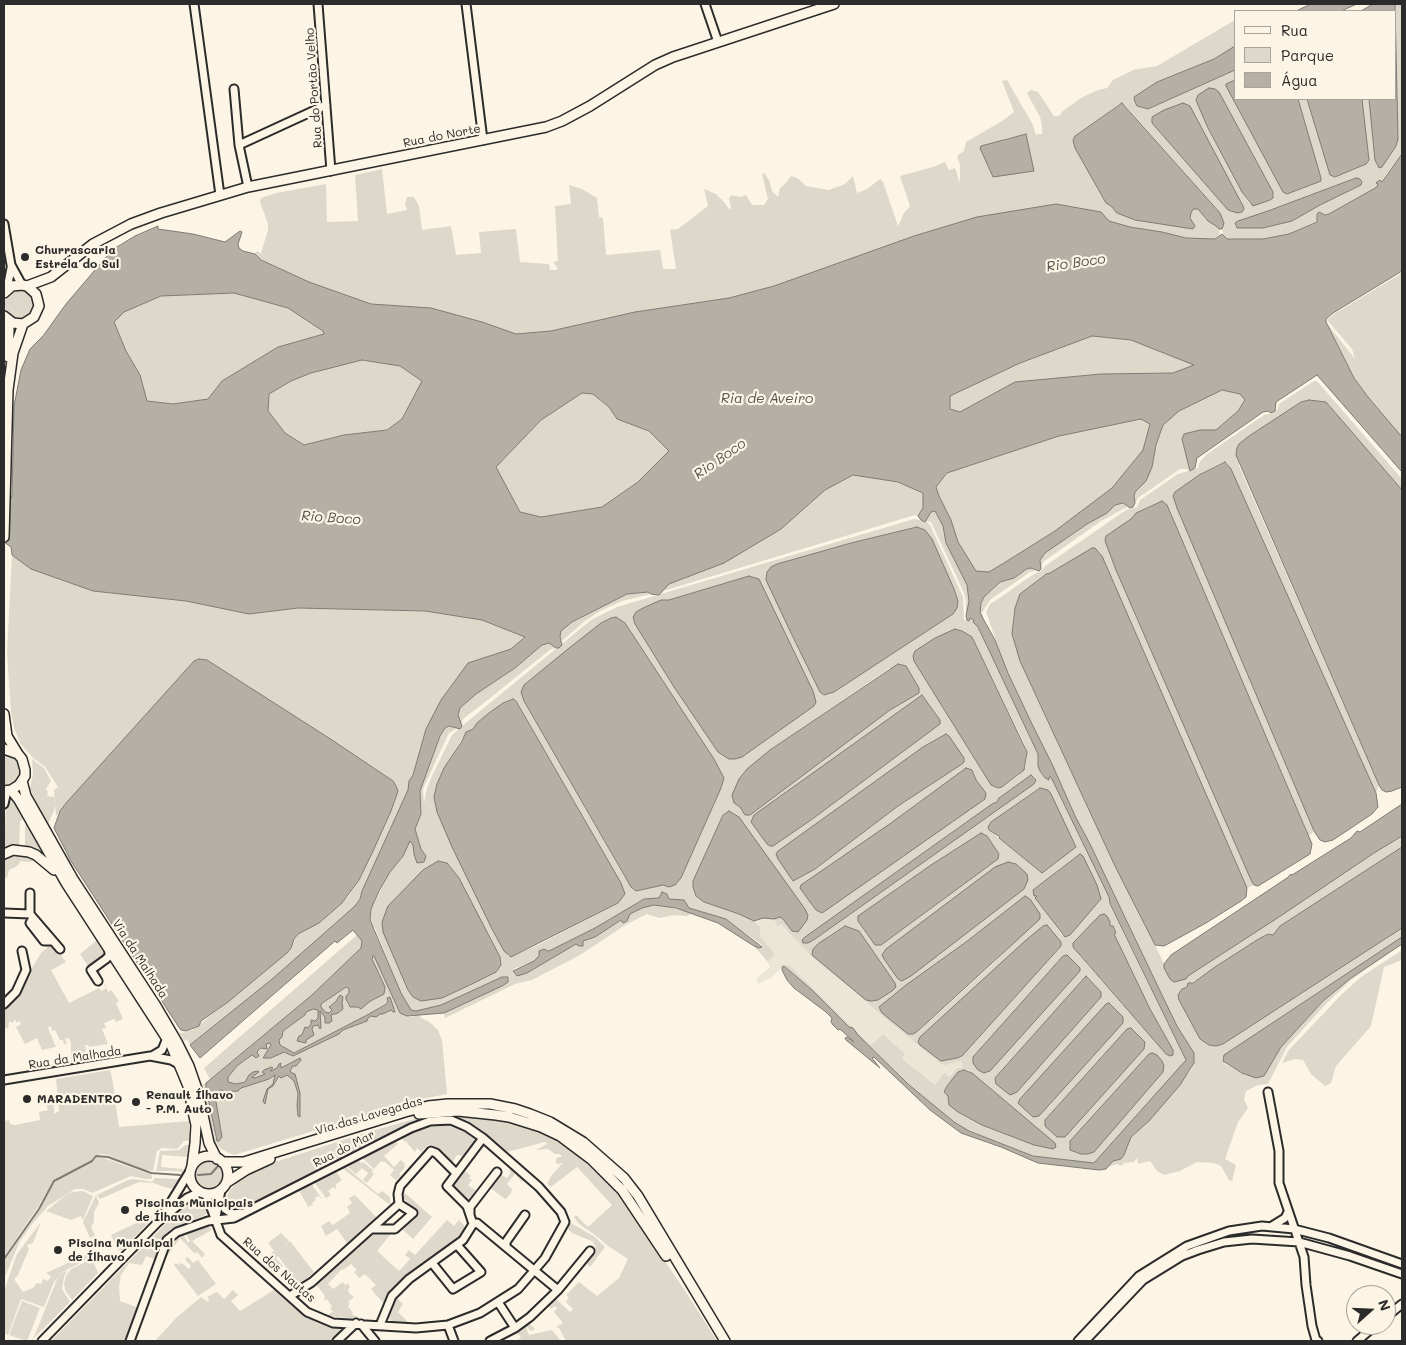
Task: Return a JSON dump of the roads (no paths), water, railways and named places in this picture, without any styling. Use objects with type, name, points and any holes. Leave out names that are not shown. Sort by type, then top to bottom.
[{"type":"main road","name":"Rua do Norte","points":[[4,537],[8,390],[13,353],[23,324],[29,321],[37,312],[38,300],[43,288],[51,278],[93,244],[131,224],[169,210],[248,187],[546,128],[590,106],[655,65],[673,57],[834,4]]},
{"type":"main road","name":"Rua do Norte","points":[[6,291],[12,286],[24,286],[51,278]]},
{"type":"main road","points":[[24,286],[36,294],[38,300]]},
{"type":"main road","points":[[6,318],[13,323],[23,324]]},
{"type":"main road","points":[[4,390],[9,349],[6,318]]},
{"type":"main road","name":"Via da Malhada","points":[[4,714],[7,736],[24,764],[25,770],[22,781],[26,796],[73,879],[156,1006],[177,1042],[189,1066],[198,1092],[209,1143],[219,1160]]},
{"type":"main road","points":[[4,749],[18,754]]},
{"type":"main road","points":[[7,791],[22,781]]},
{"type":"main road","name":"Via da Malhada","points":[[7,791],[19,800],[66,883],[167,1038],[188,1086],[196,1125],[191,1169]]},
{"type":"main road","points":[[4,854],[13,850],[36,855],[47,863],[66,883]]},
{"type":"main road","name":"Via das Lavegadas","points":[[219,1160],[244,1162],[405,1112],[448,1104],[490,1104],[515,1109],[550,1122],[572,1135],[583,1142],[624,1178],[638,1196],[725,1341]]},
{"type":"main road","points":[[442,1112],[467,1107],[494,1110],[531,1120],[566,1136],[572,1135],[576,1142],[601,1162],[618,1179],[628,1198]]},
{"type":"main road","name":"Via das Lavegadas","points":[[224,1186],[246,1170],[289,1153],[426,1112],[458,1111],[509,1117],[560,1136],[609,1175],[628,1198],[720,1341]]},
{"type":"main road","points":[[212,1157],[219,1160],[227,1172],[224,1186],[217,1193],[203,1193],[192,1183],[191,1169],[200,1158],[212,1157]]},
{"type":"street","points":[[194,4],[220,195]]},
{"type":"street","name":"Rua do Portão Velho","points":[[318,4],[331,171]]},
{"type":"street","points":[[466,4],[483,140]]},
{"type":"street","points":[[705,4],[718,42]]},
{"type":"street","points":[[234,89],[239,145],[248,187]]},
{"type":"street","points":[[239,145],[326,105]]},
{"type":"street","points":[[4,224],[6,249],[11,265],[24,286]]},
{"type":"street","points":[[6,291],[11,265]]},
{"type":"street","points":[[4,804],[7,791]]},
{"type":"street","points":[[30,894],[31,916],[60,949]]},
{"type":"street","points":[[4,913],[31,916]]},
{"type":"street","points":[[98,980],[91,970],[109,956],[109,948]]},
{"type":"street","points":[[4,1004],[16,992],[26,970],[22,951]]},
{"type":"street","points":[[150,1056],[162,1050],[167,1038]]},
{"type":"street","points":[[150,1056],[171,1060],[180,1066]]},
{"type":"street","name":"Rua da Malhada","points":[[4,1080],[150,1056]]},
{"type":"street","points":[[1268,1092],[1279,1150],[1279,1183],[1304,1257],[1312,1326],[1317,1341]]},
{"type":"street","name":"Rua do Mar","points":[[130,1341],[167,1240],[177,1232],[208,1221],[234,1218],[411,1128],[430,1121],[451,1120],[467,1127],[483,1138],[539,1187],[561,1212],[565,1222]]},
{"type":"street","points":[[380,1325],[392,1296],[409,1279],[463,1240],[473,1224],[467,1206],[446,1186],[483,1138]]},
{"type":"street","points":[[399,1204],[398,1194],[400,1186],[431,1151],[436,1153],[456,1173]]},
{"type":"street","points":[[158,1222],[191,1169]]},
{"type":"street","points":[[470,1214],[470,1207],[497,1172]]},
{"type":"street","points":[[216,1220],[224,1186]]},
{"type":"street","points":[[42,1341],[158,1222],[187,1198],[203,1193]]},
{"type":"street","name":"Rua dos Nautas","points":[[203,1193],[221,1235],[308,1312],[333,1323],[416,1328],[448,1325],[480,1313],[518,1289],[545,1258],[565,1222]]},
{"type":"street","points":[[220,1200],[225,1209],[233,1214],[244,1212]]},
{"type":"street","points":[[371,1228],[395,1229],[413,1213],[399,1204]]},
{"type":"street","points":[[290,1296],[312,1282],[399,1204]]},
{"type":"street","points":[[1272,1226],[1285,1218],[1288,1212]]},
{"type":"street","points":[[506,1246],[506,1242],[525,1215]]},
{"type":"street","points":[[473,1224],[477,1223],[535,1269],[558,1290]]},
{"type":"street","points":[[1078,1341],[1139,1276],[1171,1255],[1202,1240],[1229,1231],[1254,1226],[1272,1226],[1294,1230],[1329,1238],[1402,1264]]},
{"type":"street","points":[[1085,1341],[1143,1280],[1182,1256],[1212,1245],[1242,1239],[1299,1242],[1402,1274]]},
{"type":"street","points":[[432,1263],[453,1289],[481,1272],[457,1245]]},
{"type":"street","points":[[1304,1257],[1315,1246]]},
{"type":"street","points":[[490,1341],[515,1328],[530,1317],[558,1290],[590,1251]]},
{"type":"street","points":[[1375,1265],[1378,1256]]},
{"type":"street","points":[[498,1302],[515,1328]]},
{"type":"street","points":[[337,1341],[358,1324],[375,1341]]},
{"type":"street","points":[[448,1325],[454,1341]]},
{"type":"water","points":[[1311,4],[1357,4],[1343,10],[1298,10]]},
{"type":"water","points":[[1373,4],[1395,4],[1395,10],[1363,10]]},
{"type":"water","points":[[1234,47],[1234,70],[1148,109],[1137,106],[1134,97],[1157,82],[1214,59]]},
{"type":"water","points":[[1396,49],[1398,139],[1396,146],[1382,167],[1379,168],[1375,160],[1369,100],[1396,100]]},
{"type":"water","points":[[1234,80],[1234,100],[1298,100],[1321,181],[1287,194],[1283,192],[1226,86],[1226,84]]},
{"type":"water","points":[[1209,88],[1219,92],[1273,192],[1273,198],[1270,200],[1253,206],[1242,192],[1208,128],[1196,100],[1198,95]]},
{"type":"water","points":[[1307,100],[1362,100],[1369,160],[1366,164],[1335,177],[1330,175]]},
{"type":"water","points":[[1122,103],[1220,213],[1224,223],[1222,229],[1208,221],[1198,209],[1193,209],[1191,213],[1190,218],[1195,226],[1193,229],[1135,220],[1117,213],[1106,203],[1075,148],[1073,140],[1075,136]]},
{"type":"water","points":[[1183,103],[1190,106],[1243,206],[1242,212],[1237,213],[1228,210],[1152,123],[1152,117]]},
{"type":"water","points":[[1026,134],[1034,171],[993,177],[980,148],[981,146]]},
{"type":"water","name":"Ria de Aveiro","points":[[1402,154],[1402,271],[1333,313],[1326,319],[1326,322],[1354,378],[1402,437],[1402,472],[1317,375],[1276,402],[1275,411],[1271,413],[1268,411],[1263,412],[1197,458],[1195,468],[1190,471],[1182,439],[1184,434],[1200,430],[1216,430],[1238,411],[1245,400],[1240,394],[1222,390],[1179,411],[1163,425],[1156,445],[1152,467],[1146,481],[1135,492],[1133,507],[1130,508],[1123,503],[1115,505],[1107,513],[1087,524],[1045,553],[1040,560],[1041,569],[1039,571],[1031,568],[1027,569],[1014,578],[1000,582],[984,597],[981,603],[980,613],[995,640],[1008,673],[1076,818],[1177,1026],[1194,1053],[1194,1063],[1180,1085],[1149,1121],[1131,1137],[1121,1159],[1113,1161],[1106,1169],[1099,1170],[1038,1163],[961,1133],[930,1110],[874,1057],[872,1058],[880,1068],[846,1040],[845,1038],[847,1037],[854,1042],[833,1025],[831,1022],[832,1018],[826,1012],[794,988],[782,970],[784,966],[812,990],[849,1027],[853,1028],[908,1084],[954,1122],[969,1131],[1033,1156],[1094,1163],[1186,1060],[1051,777],[1049,777],[1049,780],[1045,778],[1040,771],[1038,754],[978,627],[973,622],[974,620],[970,618],[969,621],[967,620],[969,601],[967,585],[946,543],[943,526],[935,511],[931,512],[925,522],[918,516],[923,508],[923,493],[898,482],[853,475],[825,490],[781,529],[724,563],[669,584],[659,595],[648,592],[627,594],[572,622],[561,631],[562,645],[559,648],[549,643],[542,645],[515,668],[476,694],[460,708],[458,715],[462,726],[460,729],[449,726],[445,728],[440,736],[420,791],[421,814],[415,829],[421,849],[426,856],[424,862],[417,863],[413,845],[410,841],[403,856],[390,872],[379,891],[371,909],[370,920],[401,993],[411,1010],[416,1011],[441,1005],[502,977],[508,977],[508,982],[444,1013],[407,1016],[400,1013],[373,956],[372,959],[385,987],[384,994],[361,1009],[350,1007],[346,999],[349,989],[346,987],[321,1004],[325,1012],[329,1013],[332,1010],[329,1007],[340,995],[343,997],[343,1009],[331,1015],[332,1021],[325,1023],[325,1017],[320,1011],[321,1028],[318,1025],[313,1026],[314,1035],[306,1040],[306,1043],[297,1041],[305,1027],[308,1028],[311,1024],[311,1020],[315,1021],[318,1018],[318,1010],[313,1009],[306,1012],[305,1015],[283,1031],[282,1037],[279,1040],[280,1045],[294,1053],[369,1014],[386,1004],[387,998],[390,997],[395,1012],[391,1010],[376,1017],[371,1016],[367,1021],[343,1030],[339,1034],[293,1056],[284,1052],[271,1058],[263,1058],[271,1045],[270,1043],[266,1044],[267,1049],[261,1048],[257,1052],[259,1056],[256,1058],[252,1055],[238,1065],[228,1077],[228,1082],[236,1084],[245,1082],[253,1072],[259,1072],[252,1077],[255,1078],[265,1074],[262,1072],[264,1070],[271,1067],[273,1068],[271,1071],[281,1063],[280,1067],[283,1067],[300,1058],[301,1060],[290,1071],[295,1074],[300,1093],[300,1117],[298,1116],[297,1105],[298,1093],[294,1081],[287,1075],[281,1078],[279,1076],[273,1086],[268,1089],[265,1104],[263,1101],[267,1089],[273,1084],[275,1075],[269,1079],[241,1088],[238,1091],[223,1092],[220,1090],[216,1102],[222,1137],[217,1141],[206,1083],[312,995],[361,948],[362,941],[353,930],[337,943],[335,941],[200,1058],[190,1045],[271,980],[355,906],[360,899],[408,790],[409,781],[413,775],[426,729],[441,700],[468,663],[511,649],[525,637],[482,620],[425,611],[298,608],[249,614],[186,601],[93,591],[31,569],[12,555],[11,547],[4,542],[4,501],[10,500],[12,496],[14,406],[21,370],[30,349],[43,336],[66,304],[112,250],[135,236],[158,226],[158,229],[193,234],[225,242],[240,231],[242,232],[238,244],[239,248],[243,251],[255,254],[261,260],[309,282],[371,304],[431,308],[482,322],[516,334],[551,331],[635,312],[729,298],[774,286],[914,236],[977,217],[1056,204],[1101,212],[1109,221],[1186,238],[1215,239],[1222,234],[1227,239],[1263,239],[1289,234],[1317,222],[1317,214],[1319,212],[1325,215],[1329,214],[1377,187],[1378,184],[1376,183],[1380,180],[1382,182]],"holes":[[[234,293],[288,308],[323,331],[324,334],[278,347],[222,381],[208,399],[173,404],[147,401],[140,375],[126,351],[114,322],[124,312],[161,296]],[[1092,336],[1131,340],[1194,365],[1173,373],[1101,374],[1015,382],[960,412],[950,409],[950,396],[1020,363]],[[362,360],[400,366],[422,381],[402,419],[387,430],[344,435],[304,445],[285,433],[268,411],[269,394],[291,381],[311,373]],[[582,393],[593,394],[609,407],[617,419],[649,431],[669,451],[638,482],[602,507],[541,517],[520,512],[496,467],[541,420]],[[1141,419],[1150,424],[1143,450],[1112,488],[1055,531],[989,572],[976,571],[958,542],[951,520],[936,487],[947,473],[1059,436]]]},
{"type":"water","points":[[1356,178],[1360,179],[1361,185],[1292,221],[1263,228],[1237,228],[1235,223],[1238,221]]},
{"type":"water","points":[[1309,400],[1326,402],[1402,490],[1402,787],[1392,791],[1386,792],[1379,785],[1236,455],[1239,444],[1249,436],[1301,402]]},
{"type":"water","points":[[1225,462],[1231,469],[1376,793],[1378,807],[1372,814],[1333,840],[1325,842],[1320,840],[1314,831],[1173,496],[1175,492],[1199,475]]},
{"type":"water","points":[[1162,501],[1167,505],[1312,844],[1310,854],[1258,886],[1254,885],[1251,880],[1105,541],[1106,536],[1131,519],[1136,513]]},
{"type":"water","points":[[917,527],[925,530],[932,539],[954,589],[958,601],[957,608],[953,614],[834,692],[824,695],[820,692],[766,580],[767,572],[777,564]]},
{"type":"water","points":[[1095,548],[1102,556],[1247,888],[1246,897],[1241,901],[1164,946],[1155,945],[1115,866],[1020,661],[1012,634],[1015,608],[1020,594],[1046,574]]},
{"type":"water","points":[[749,576],[759,579],[813,691],[816,702],[814,706],[742,757],[729,759],[718,752],[674,687],[635,624],[633,617],[636,612],[661,600],[669,600]]},
{"type":"water","points":[[616,617],[625,623],[714,759],[724,778],[681,878],[675,885],[669,887],[663,885],[636,891],[631,887],[524,701],[521,692],[524,685],[568,649],[601,623]]},
{"type":"water","points":[[955,629],[972,637],[1027,752],[1024,770],[1002,787],[998,788],[991,785],[914,661],[915,651],[935,638]]},
{"type":"water","points":[[199,659],[207,660],[332,740],[393,781],[398,791],[391,811],[359,880],[342,903],[319,923],[298,934],[287,953],[228,1002],[201,1021],[199,1026],[186,1031],[181,1030],[178,1026],[71,861],[54,828],[60,811],[67,802],[194,661]]},
{"type":"water","points":[[898,664],[906,666],[919,688],[919,693],[890,710],[750,815],[745,815],[740,807],[734,803],[732,795],[739,779],[747,769],[770,750]]},
{"type":"water","points":[[922,695],[940,720],[940,724],[811,820],[773,846],[767,844],[751,822],[754,815]]},
{"type":"water","points":[[513,699],[516,701],[621,883],[625,894],[618,903],[511,957],[504,951],[492,929],[452,847],[437,812],[434,797],[444,768],[466,732],[473,729],[477,723],[503,703]]},
{"type":"water","points":[[946,734],[964,758],[962,764],[898,806],[815,869],[793,881],[778,859],[776,854],[778,851],[923,747]]},
{"type":"water","points":[[966,768],[972,770],[976,780],[986,793],[985,799],[822,913],[816,910],[800,888],[801,885]]},
{"type":"water","points":[[1031,775],[1036,780],[1034,784],[815,939],[808,943],[803,943],[802,940],[805,937],[997,802],[999,798]]},
{"type":"water","points":[[1040,788],[1048,790],[1051,794],[1076,847],[1042,873],[989,830],[988,827],[991,822]]},
{"type":"water","points":[[1402,804],[1402,836],[1186,979],[1174,982],[1170,979],[1164,964],[1171,955],[1291,874],[1351,838],[1357,831],[1360,832]]},
{"type":"water","points":[[729,811],[739,817],[805,909],[808,915],[807,920],[798,932],[792,931],[780,917],[774,919],[763,918],[754,921],[704,902],[696,896],[693,881],[723,815]]},
{"type":"water","points":[[981,833],[987,836],[999,854],[998,859],[881,945],[875,945],[858,921],[858,916]]},
{"type":"water","points":[[1402,847],[1402,928],[1223,1044],[1209,1045],[1200,1039],[1179,1000],[1178,995],[1182,989],[1187,987],[1188,983],[1193,983],[1257,940],[1268,934],[1273,935],[1280,926]]},
{"type":"water","points":[[1080,854],[1083,856],[1097,885],[1101,899],[1070,935],[1065,937],[1035,898],[1037,896],[1034,896],[1033,890]]},
{"type":"water","points":[[438,861],[447,863],[459,878],[500,957],[501,965],[496,972],[442,998],[421,1001],[413,997],[408,990],[383,932],[382,922],[388,906],[423,870]]},
{"type":"water","points":[[1008,862],[1016,864],[1027,874],[1028,880],[1024,889],[911,976],[902,981],[898,979],[882,955],[886,949],[995,867]]},
{"type":"water","points":[[662,892],[667,894],[669,899],[684,900],[689,908],[726,919],[762,947],[754,946],[718,923],[676,908],[654,905],[630,914],[627,921],[623,923],[621,920],[595,937],[583,941],[583,946],[576,944],[527,973],[517,976],[513,971],[534,961],[539,956],[539,951],[544,949],[551,950],[595,928],[644,899],[659,898]]},
{"type":"water","points":[[1025,896],[1030,899],[1040,914],[1040,919],[918,1031],[908,1034],[882,1013],[879,1007]]},
{"type":"water","points":[[1104,914],[1110,922],[1110,926],[1113,926],[1116,933],[1114,934],[1150,1009],[1173,1050],[1173,1055],[1166,1054],[1073,947],[1073,943],[1100,915]]},
{"type":"water","points":[[1047,925],[1061,942],[1061,946],[962,1056],[941,1061],[920,1045],[918,1042],[920,1037],[1025,941],[1043,926]]},
{"type":"water","points":[[845,926],[859,931],[895,983],[896,987],[892,991],[878,1000],[866,1000],[812,955],[813,949],[819,943]]},
{"type":"water","points":[[1402,937],[1402,944],[1351,978],[1323,1001],[1281,1047],[1264,1076],[1256,1078],[1242,1073],[1223,1061],[1224,1055]]},
{"type":"water","points":[[1067,955],[1080,968],[1080,971],[990,1071],[984,1073],[978,1070],[973,1063],[973,1057],[1063,956]]},
{"type":"water","points":[[1086,976],[1101,992],[1101,997],[1017,1092],[1010,1095],[996,1084],[995,1078]]},
{"type":"water","points":[[1109,1003],[1123,1017],[1123,1023],[1039,1116],[1033,1117],[1018,1103],[1020,1099],[1106,1004]]},
{"type":"water","points":[[1131,1028],[1145,1042],[1144,1049],[1065,1137],[1057,1137],[1045,1126],[1045,1120],[1127,1029]]},
{"type":"water","points":[[1149,1054],[1157,1055],[1162,1061],[1164,1066],[1163,1072],[1094,1152],[1081,1154],[1070,1150],[1070,1141]]},
{"type":"water","points":[[964,1070],[972,1073],[1055,1143],[1056,1147],[1053,1149],[1034,1145],[982,1125],[949,1105],[948,1096],[944,1092],[958,1072]]},
{"type":"waterway","points":[[4,1259],[39,1209],[54,1181],[92,1161],[96,1156],[108,1157],[151,1173],[180,1175]]},
{"type":"waterway","points":[[198,1175],[211,1174],[218,1166]]},
{"type":"place","name":"Churrascaria Estrela do Sul","points":[[25,257]]},
{"type":"place","name":"MARADENTRO","points":[[27,1099]]},
{"type":"place","name":"Renault Ílhavo - P.M. Auto","points":[[136,1102]]},
{"type":"place","name":"Piscinas Municipais de Ílhavo","points":[[125,1210]]},
{"type":"place","name":"Piscina Municipal de Ílhavo","points":[[58,1250]]},
{"type":"water label","name":"Rio Boco","points":[[1076,263]]},
{"type":"water label","name":"Rio Boco","points":[[720,459]]},
{"type":"water label","name":"Rio Boco","points":[[331,518]]}]
